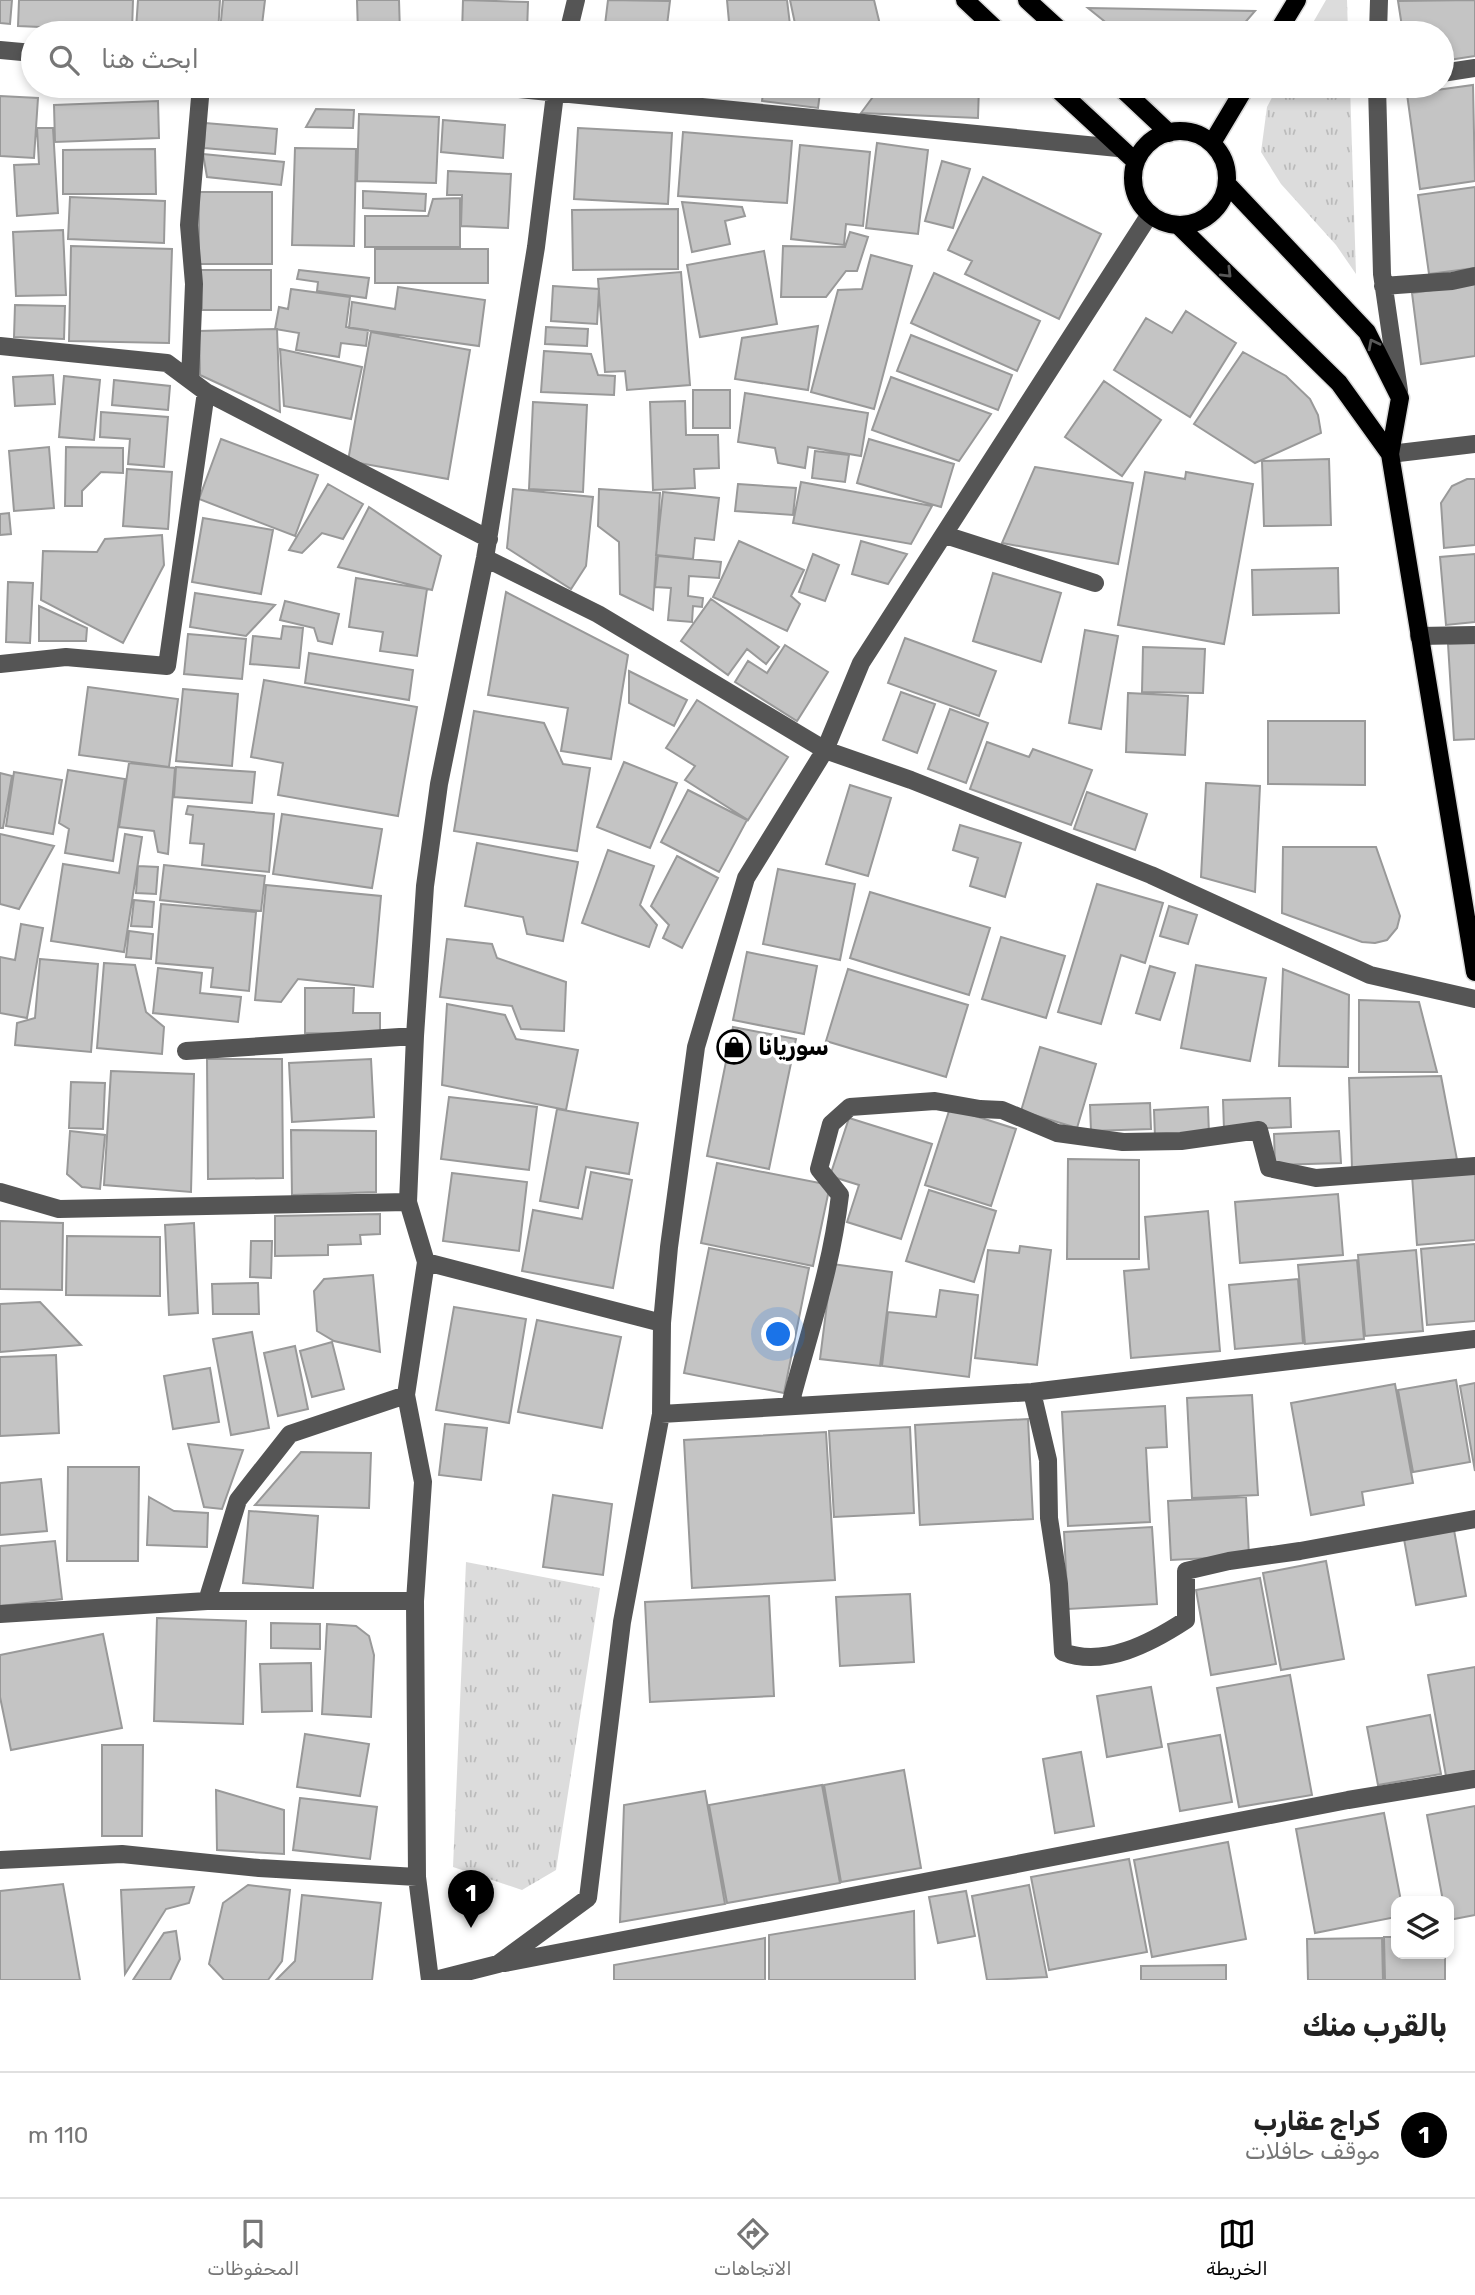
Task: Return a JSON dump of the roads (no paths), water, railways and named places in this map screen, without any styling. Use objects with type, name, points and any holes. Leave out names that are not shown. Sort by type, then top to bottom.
[{"type":"main road","points":[[965,0],[987,21]]},
{"type":"main road","points":[[1027,0],[1050,21]]},
{"type":"main road","points":[[1284,21],[1297,0]]},
{"type":"main road","points":[[1066,98],[1136,162]]},
{"type":"main road","points":[[1132,98],[1169,133]]},
{"type":"main road","points":[[1212,143],[1239,98]]},
{"type":"main road","points":[[1184,131],[1212,143],[1227,169],[1223,199],[1214,211],[1201,220],[1178,225],[1170,225],[1150,214],[1135,194],[1133,178],[1136,162],[1143,149],[1169,133],[1184,131]]},
{"type":"main road","points":[[1227,184],[1367,332],[1400,398],[1390,454],[1475,972]]},
{"type":"main road","points":[[1178,225],[1339,383],[1390,454]]},
{"type":"street","points":[[571,21],[576,0]]},
{"type":"street","points":[[1378,21],[1379,0]]},
{"type":"street","points":[[0,50],[21,52]]},
{"type":"street","points":[[1454,71],[1475,68]]},
{"type":"street","points":[[190,380],[194,284],[188,225],[200,98]]},
{"type":"street","points":[[430,1980],[417,1877],[415,1601],[423,1482],[406,1395],[426,1262],[408,1202],[415,1037],[425,886],[439,785],[489,539],[536,247],[554,98]]},
{"type":"street","points":[[649,98],[1118,148]]},
{"type":"street","points":[[1377,98],[1383,286],[1400,398]]},
{"type":"street","points":[[498,1964],[588,1898],[622,1622],[660,1413],[662,1323],[668,1247],[696,1047],[746,878],[825,750],[861,663],[1150,214]]},
{"type":"street","points":[[1383,286],[1452,281],[1475,275]]},
{"type":"street","points":[[0,346],[167,363],[206,392],[489,539]]},
{"type":"street","points":[[0,664],[66,657],[167,666],[206,392]]},
{"type":"street","points":[[1390,454],[1475,444]]},
{"type":"street","points":[[945,535],[1096,583]]},
{"type":"street","points":[[485,558],[598,614],[825,750],[911,780],[1151,875],[1370,975],[1475,999]]},
{"type":"street","points":[[1419,636],[1475,635]]},
{"type":"street","points":[[186,1051],[415,1037]]},
{"type":"street","points":[[790,1405],[827,1278],[840,1195],[819,1169],[831,1124],[850,1107],[934,1101],[1002,1110],[1057,1133],[1123,1142],[1181,1141],[1259,1130],[1269,1168],[1316,1178],[1475,1166]]},
{"type":"street","points":[[0,1192],[59,1209],[408,1202]]},
{"type":"street","points":[[426,1262],[662,1323]]},
{"type":"street","points":[[660,1413],[1032,1392],[1475,1339]]},
{"type":"street","points":[[1032,1392],[1048,1460],[1049,1518],[1059,1584],[1063,1652],[1074,1657],[1096,1659],[1157,1639],[1186,1620],[1186,1571],[1229,1561],[1475,1519]]},
{"type":"street","points":[[207,1601],[238,1500],[290,1434],[406,1395]]},
{"type":"street","points":[[0,1614],[207,1601],[415,1601]]},
{"type":"street","points":[[435,1980],[498,1964],[1334,1803],[1475,1779]]},
{"type":"street","points":[[0,1860],[122,1854],[259,1868],[417,1877]]},
{"type":"place","name":"سوريانا","points":[[734,1047]]},
{"type":"place","name":"كراج عقارب","points":[[471,1928]]}]
